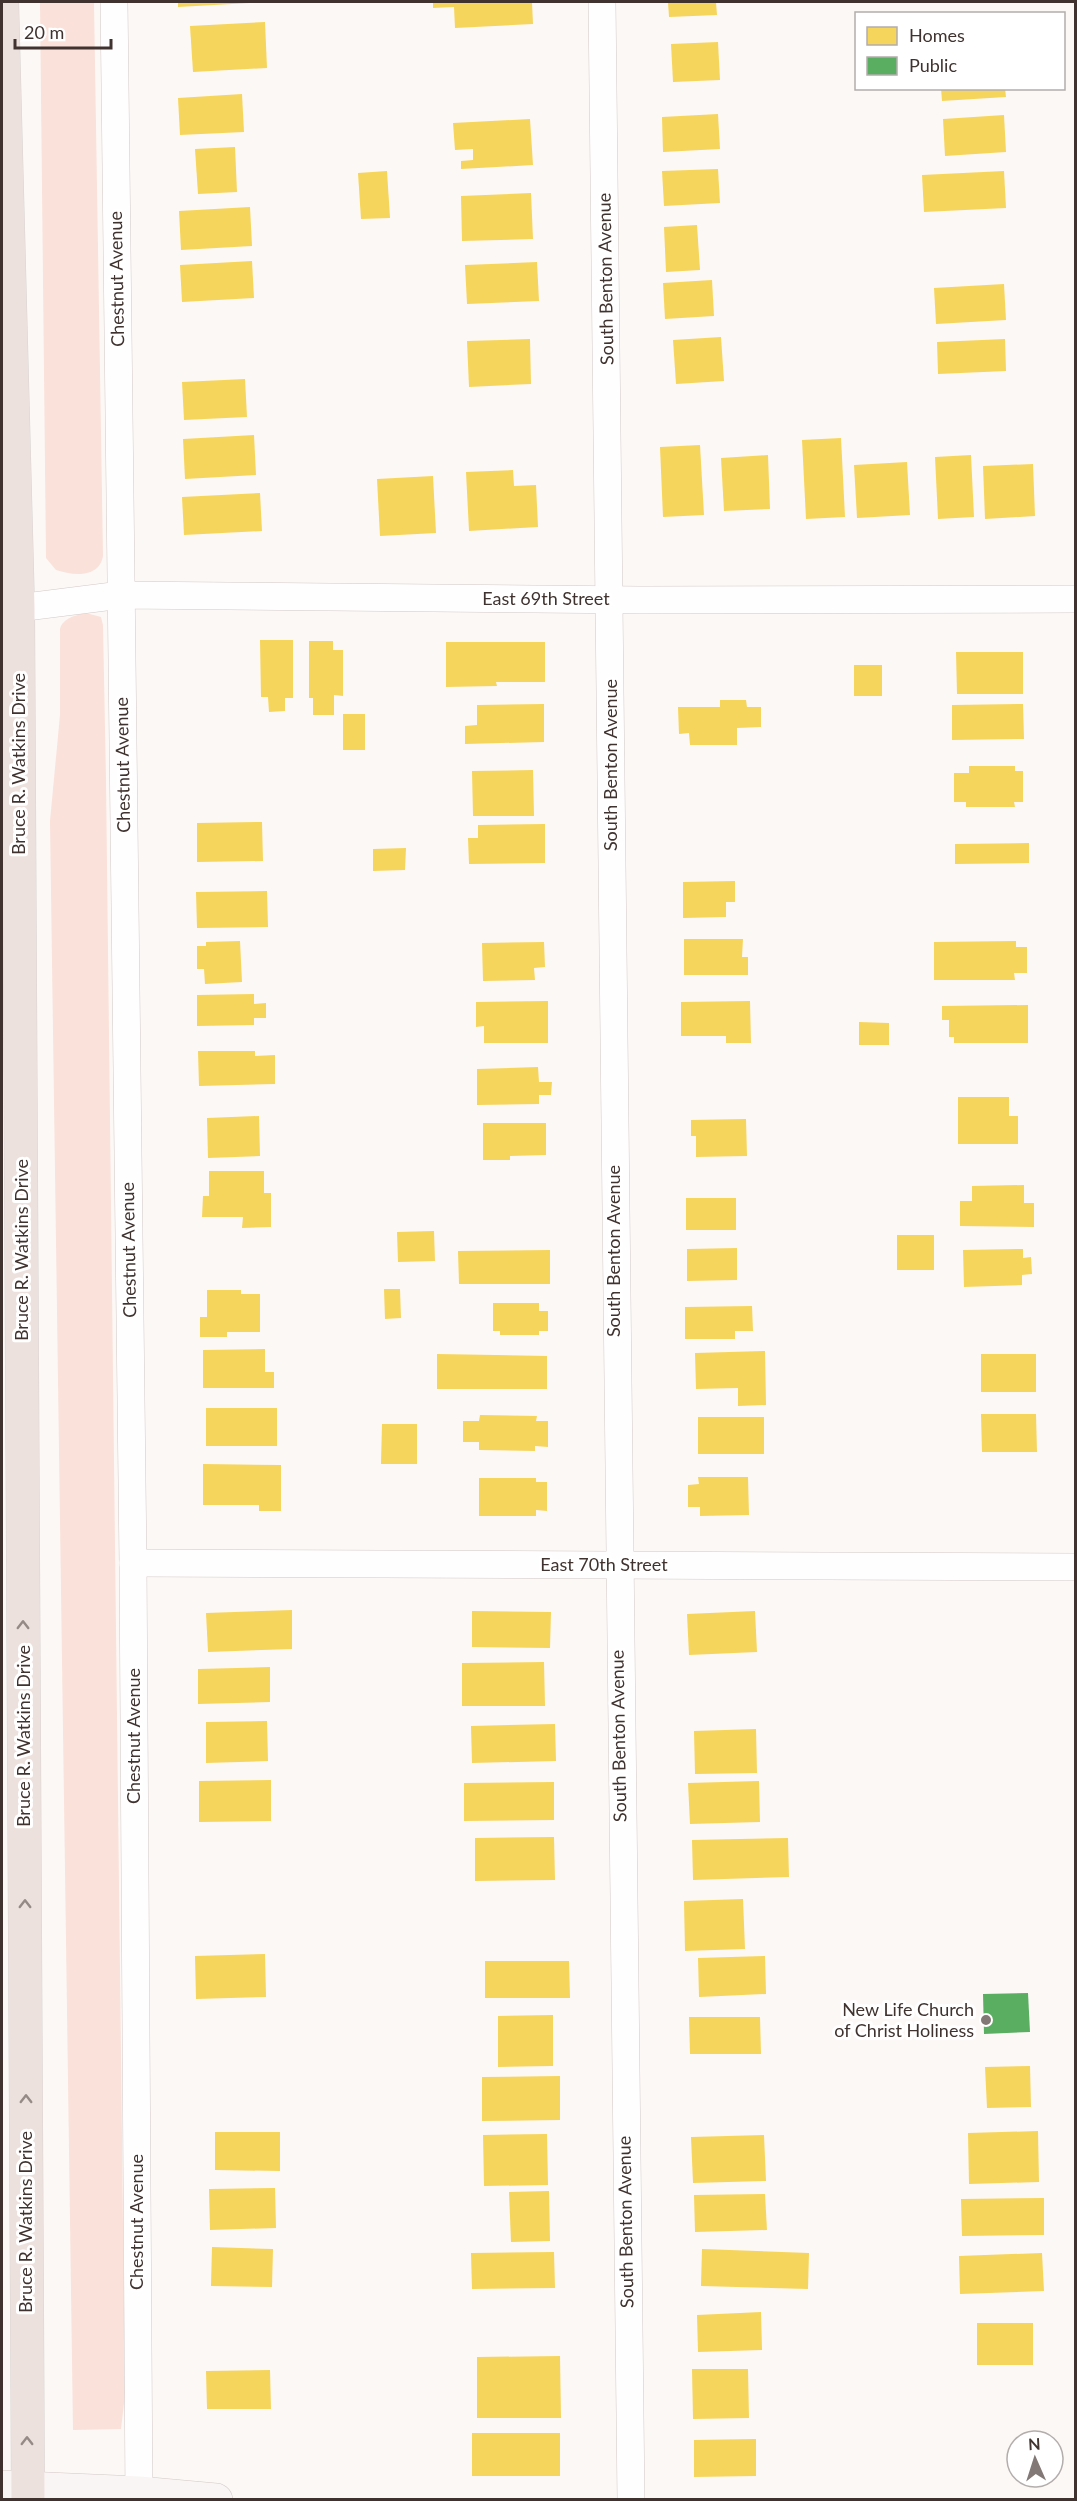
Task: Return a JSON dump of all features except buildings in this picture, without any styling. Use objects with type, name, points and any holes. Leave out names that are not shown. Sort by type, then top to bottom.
[{"type":"highway","name":"Bruce R. Watkins Drive","points":[[2,2],[18,608],[19,2491]]},
{"type":"main road","points":[[19,2491],[216,2499]]},
{"type":"street","name":"Chestnut Avenue","points":[[114,2],[133,1563],[139,2496]]},
{"type":"street","name":"South Benton Avenue","points":[[602,2],[617,1565],[631,2499]]},
{"type":"street","name":"East 69th Street","points":[[18,608],[121,595],[609,599],[1076,599]]},
{"type":"street","name":"East 70th Street","points":[[133,1563],[1076,1567]]},
{"type":"shaded area","points":[[40,2],[94,2],[103,556],[96,568],[85,574],[56,570],[46,558]]},
{"type":"shaded area","points":[[86,613],[101,617],[103,625],[125,2395],[121,2429],[73,2430],[50,821],[60,715],[60,629],[67,620]]},
{"type":"place","name":"New Life Church of Christ Holiness","points":[[986,2020]]}]
